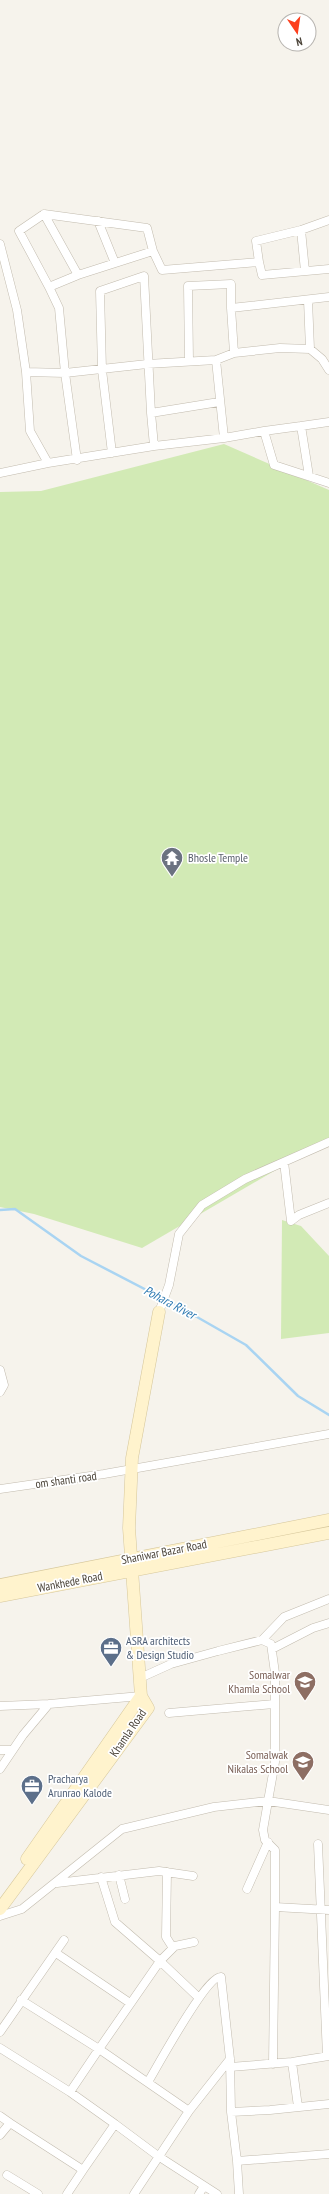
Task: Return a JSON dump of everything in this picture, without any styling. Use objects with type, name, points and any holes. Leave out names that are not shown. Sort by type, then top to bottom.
[{"type":"street","points":[[44,214],[78,275]]},
{"type":"street","points":[[77,460],[65,374],[59,308],[19,231],[44,214],[147,228],[152,251],[162,270],[259,262]]},
{"type":"street","points":[[329,220],[301,230],[256,241],[262,275],[329,269]]},
{"type":"street","points":[[98,221],[115,263]]},
{"type":"street","points":[[301,230],[306,271]]},
{"type":"street","points":[[0,244],[17,310],[26,372],[30,431],[48,463]]},
{"type":"street","points":[[49,287],[78,275],[152,251]]},
{"type":"street","points":[[112,453],[102,370],[100,291],[144,276],[147,364],[154,446]]},
{"type":"street","points":[[189,361],[188,286],[231,284],[234,353]]},
{"type":"street","points":[[231,308],[329,297]]},
{"type":"street","points":[[308,300],[310,349]]},
{"type":"street","points":[[26,372],[65,374],[147,364],[216,360],[234,353],[280,348],[310,349],[322,359],[329,370]]},
{"type":"street","points":[[216,360],[219,402],[224,438]]},
{"type":"street","points":[[150,413],[219,402]]},
{"type":"street","points":[[0,473],[48,463],[77,460],[154,446],[224,438],[329,422]]},
{"type":"street","points":[[301,426],[309,476]]},
{"type":"street","points":[[264,431],[274,465],[329,482]]},
{"type":"street","points":[[0,1706],[49,1704],[141,1696],[133,1564],[129,1528],[131,1469],[159,1312],[169,1285],[178,1234],[202,1205],[245,1179],[329,1142]]},
{"type":"street","points":[[284,1162],[291,1221],[299,1215],[329,1203]]},
{"type":"street","points":[[0,1370],[4,1385],[0,1392]]},
{"type":"street","name":"om shanti road","points":[[0,1489],[131,1469],[329,1434]]},
{"type":"street","name":"Shaniwar Bazar Road","points":[[0,1585],[133,1564],[329,1520]]},
{"type":"street","name":"Wankhede Road","points":[[0,1596],[133,1564],[329,1533]]},
{"type":"street","points":[[140,1678],[171,1664],[262,1640],[284,1617],[329,1599]]},
{"type":"street","points":[[272,1649],[313,1628],[329,1624]]},
{"type":"street","points":[[262,1640],[271,1644],[275,1673],[274,1762],[263,1830],[265,1840],[275,1850],[273,2064]]},
{"type":"street","name":"Khamla Road","points":[[0,1898],[141,1696],[148,1708],[0,1909]]},
{"type":"street","points":[[0,1769],[22,1735],[49,1704]]},
{"type":"street","points":[[169,1714],[274,1704]]},
{"type":"street","points":[[0,1750],[12,1750]]},
{"type":"street","points":[[0,1916],[22,1909],[122,1829],[214,1807],[268,1801],[329,1810]]},
{"type":"street","points":[[247,1889],[268,1842]]},
{"type":"street","points":[[230,2063],[273,2064],[328,2056],[325,1910],[318,1844]]},
{"type":"street","points":[[56,1883],[159,1871],[193,1876]]},
{"type":"street","points":[[167,1872],[166,1937],[173,1948]]},
{"type":"street","points":[[119,1875],[125,1899]]},
{"type":"street","points":[[102,1877],[115,1922],[160,1961],[198,1997]]},
{"type":"street","points":[[275,1907],[325,1910]]},
{"type":"street","points":[[0,2032],[64,1940]]},
{"type":"street","points":[[70,2092],[160,1961],[173,1948],[184,1942],[194,1942]]},
{"type":"street","points":[[56,1953],[130,2004]]},
{"type":"street","points":[[148,2082],[198,1997],[219,1976],[223,1979],[230,2063],[231,2112],[237,2161],[239,2194]]},
{"type":"street","points":[[21,2000],[99,2049],[189,2111]]},
{"type":"street","points":[[0,2048],[70,2092],[158,2156],[217,2194]]},
{"type":"street","points":[[292,2062],[298,2108]]},
{"type":"street","points":[[134,2194],[189,2111],[230,2063]]},
{"type":"street","points":[[231,2112],[298,2108],[329,2104]]},
{"type":"street","points":[[0,2116],[83,2170]]},
{"type":"street","points":[[0,2135],[10,2123]]},
{"type":"street","points":[[68,2194],[115,2124]]},
{"type":"street","points":[[237,2161],[329,2154]]},
{"type":"street","points":[[7,2175],[38,2194]]},
{"type":"street","points":[[199,2194],[204,2186]]},
{"type":"green space","points":[[224,444],[329,490],[329,1139],[142,1248],[34,1214],[0,1207],[0,492],[41,491]]},
{"type":"green space","points":[[282,1220],[301,1226],[329,1256],[329,1333],[281,1339]]},
{"type":"waterway","name":"Pohara River","points":[[0,1210],[15,1209],[81,1256],[183,1309],[246,1345],[298,1396],[329,1415]]},
{"type":"place","name":"Bhosle Temple","points":[[172,878]]},
{"type":"place","name":"ASRA architects & Design Studio","points":[[111,1668]]},
{"type":"place","name":"Somalwar Khamla School","points":[[305,1702]]},
{"type":"place","name":"Somalwak Nikalas School","points":[[303,1782]]},
{"type":"place","name":"Pracharya Arunrao Kalode","points":[[32,1806]]}]
